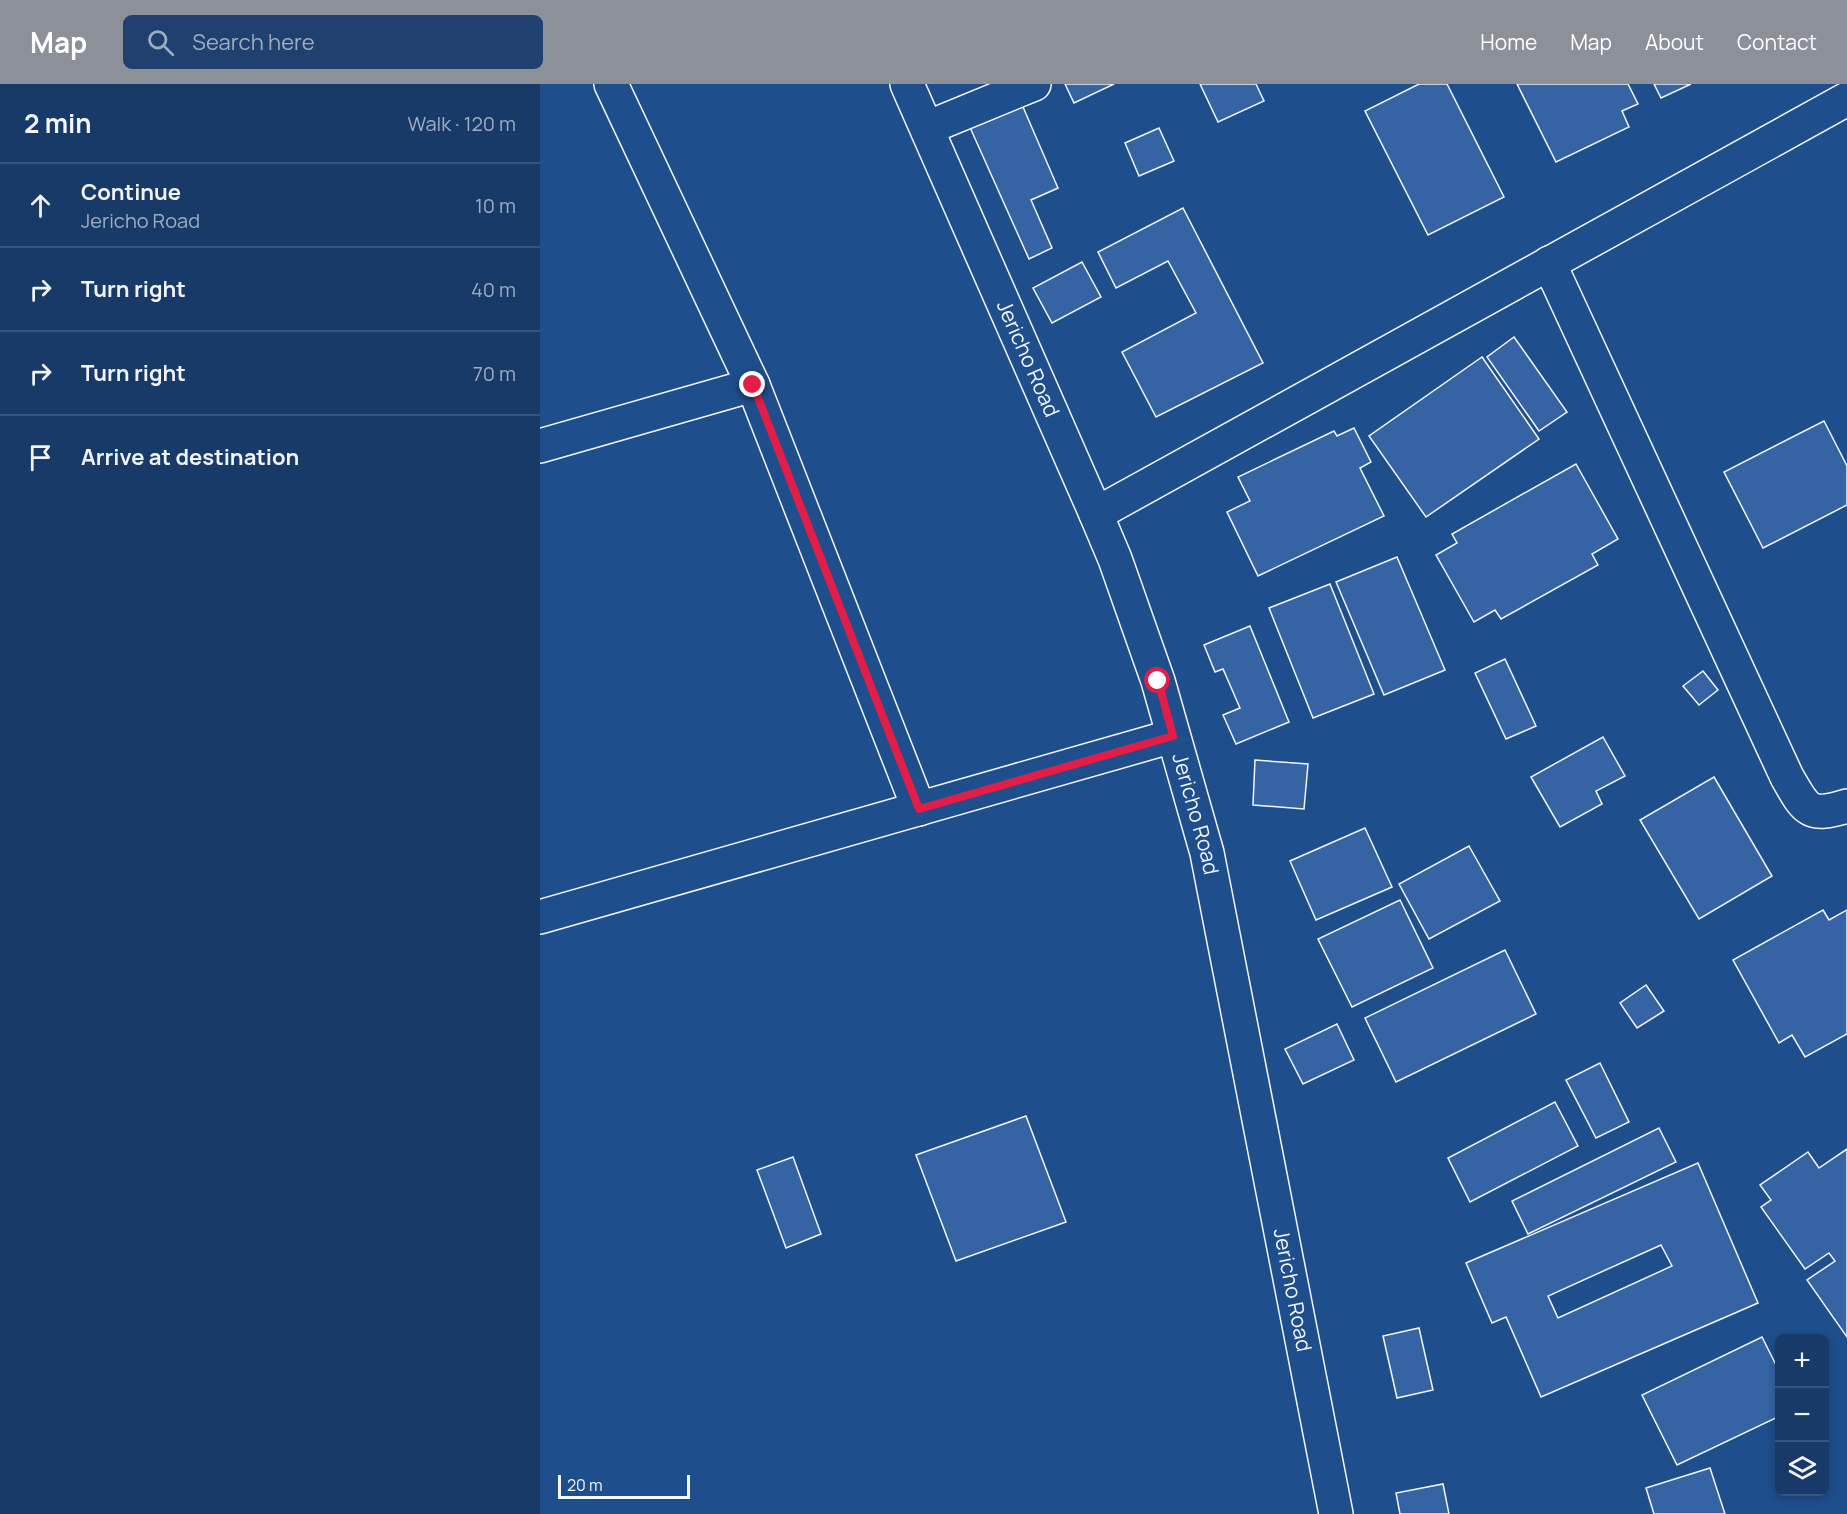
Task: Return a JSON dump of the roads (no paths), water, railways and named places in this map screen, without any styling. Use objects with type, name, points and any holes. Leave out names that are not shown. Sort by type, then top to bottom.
[{"type":"street","points":[[611,84],[753,385],[919,809]]},
{"type":"street","name":"Jericho Road","points":[[907,84],[1115,559],[1158,681],[1208,853],[1336,1514]]},
{"type":"street","points":[[927,128],[1034,84]]},
{"type":"street","points":[[1096,514],[1847,99]]},
{"type":"street","points":[[1549,263],[1786,777],[1805,808],[1814,812],[1826,812],[1847,806]]},
{"type":"street","points":[[540,446],[753,385]]},
{"type":"street","points":[[540,917],[1173,736]]}]
